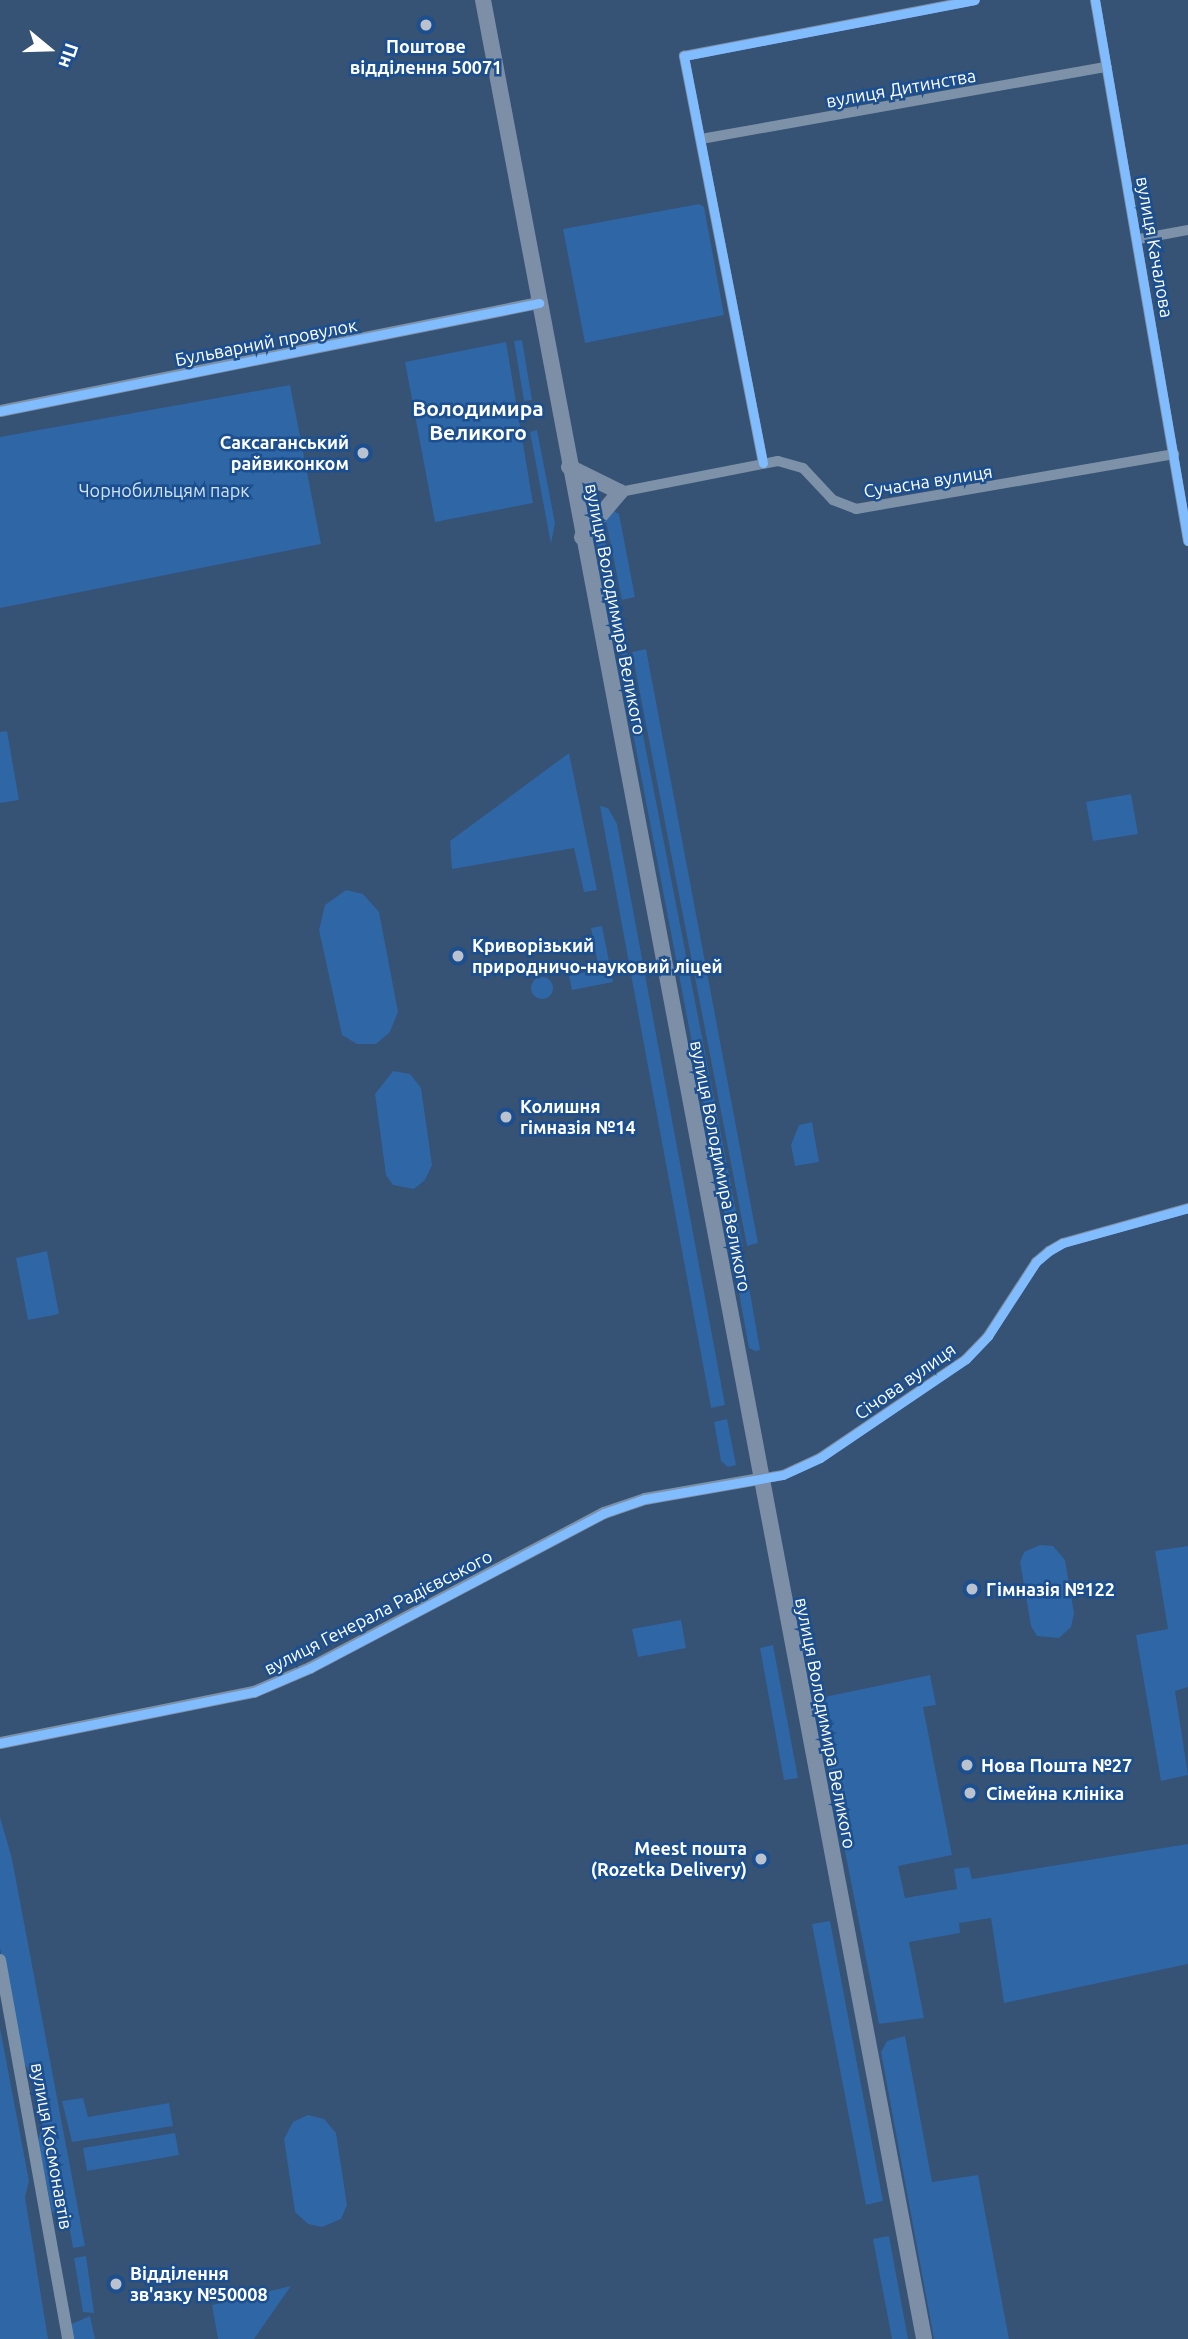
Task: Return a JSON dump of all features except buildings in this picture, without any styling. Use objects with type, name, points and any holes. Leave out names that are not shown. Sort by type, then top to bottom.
[{"type":"main road","name":"вулиця Володимира Великого","points":[[483,0],[582,537],[924,2339]]},
{"type":"main road","points":[[569,467],[620,492],[582,537]]},
{"type":"street","points":[[763,463],[684,56],[975,0]]},
{"type":"street","name":"вулиця Качалова","points":[[1095,0],[1139,239],[1188,541]]},
{"type":"street","name":"вулиця Дитинства","points":[[701,139],[1107,67]]},
{"type":"street","points":[[1139,239],[1188,230]]},
{"type":"street","name":"Бульварний провулок","points":[[0,411],[539,303]]},
{"type":"street","name":"Сучасна вулиця","points":[[620,492],[763,463],[791,463],[803,468],[833,500],[856,509],[1174,454]]},
{"type":"street","name":"Січова вулиця","points":[[760,1479],[783,1475],[820,1458],[966,1359],[988,1336],[1036,1262],[1049,1251],[1063,1243],[1188,1208]]},
{"type":"street","name":"вулиця Генерала Радієвського","points":[[0,1743],[254,1692],[310,1668],[604,1513],[645,1499],[760,1479]]},
{"type":"street","name":"вулиця Космонавтів","points":[[0,1959],[68,2339]]},
{"type":"green space","points":[[699,204],[704,207],[724,315],[585,343],[563,229]]},
{"type":"green space","points":[[522,340],[532,400],[524,401],[514,341]]},
{"type":"green space","points":[[506,342],[533,503],[435,522],[405,362]]},
{"type":"green space","name":"Чорнобильцям парк","points":[[290,385],[321,544],[0,608],[0,437]]},
{"type":"green space","points":[[537,430],[555,523],[551,544],[530,432]]},
{"type":"green space","points":[[584,480],[594,485],[599,511],[592,519]]},
{"type":"green space","points":[[612,510],[619,514],[635,597],[622,600],[605,516]]},
{"type":"green space","points":[[601,520],[616,598],[604,587],[595,536]]},
{"type":"green space","points":[[646,649],[758,1243],[747,1246],[632,652]]},
{"type":"green space","points":[[627,653],[743,1247],[730,1243],[620,665],[622,654]]},
{"type":"green space","points":[[7,731],[19,800],[0,803],[0,732]]},
{"type":"green space","points":[[569,753],[597,890],[584,892],[574,848],[452,869],[450,841]]},
{"type":"green space","points":[[1131,794],[1138,834],[1093,841],[1086,802]]},
{"type":"green space","points":[[600,806],[608,808],[617,824],[725,1405],[711,1408]]},
{"type":"green space","points":[[346,890],[363,894],[379,912],[398,1012],[390,1032],[376,1044],[357,1044],[342,1035],[319,930],[325,905]]},
{"type":"green space","points":[[602,926],[613,982],[572,990],[569,976],[599,969],[591,928]]},
{"type":"green space","points":[[542,977],[550,980],[553,988],[550,996],[542,999],[534,996],[531,988],[534,980]]},
{"type":"green space","points":[[393,1071],[410,1074],[421,1088],[432,1165],[425,1180],[414,1189],[393,1185],[386,1175],[375,1094]]},
{"type":"green space","points":[[812,1122],[819,1162],[795,1166],[791,1145],[799,1125]]},
{"type":"green space","points":[[47,1251],[59,1314],[28,1320],[16,1258]]},
{"type":"green space","points":[[744,1258],[760,1350],[755,1351],[749,1348],[734,1265]]},
{"type":"green space","points":[[727,1419],[736,1465],[728,1467],[721,1461],[714,1422]]},
{"type":"green space","points":[[1040,1545],[1053,1546],[1065,1560],[1074,1613],[1071,1627],[1059,1638],[1037,1636],[1031,1626],[1020,1562],[1024,1552]]},
{"type":"green space","points":[[1188,1546],[1188,1687],[1175,1691],[1188,1775],[1161,1781],[1136,1635],[1168,1629],[1155,1551]]},
{"type":"green space","points":[[681,1620],[686,1648],[638,1657],[632,1629]]},
{"type":"green space","points":[[773,1645],[798,1778],[784,1780],[760,1648]]},
{"type":"green space","points":[[930,1675],[936,1705],[923,1707],[952,1855],[898,1866],[905,1898],[957,1889],[954,1869],[969,1867],[972,1879],[1188,1844],[1188,1964],[1004,2003],[991,1918],[959,1923],[960,1933],[909,1942],[924,2018],[879,2024],[815,1699]]},
{"type":"green space","points":[[0,1817],[12,1859],[85,2246],[73,2248],[68,2219],[52,2212],[38,2141],[45,2115],[37,2071],[30,2072],[22,2060],[0,1948]]},
{"type":"green space","points":[[830,1921],[883,2201],[866,2205],[812,1924]]},
{"type":"green space","points":[[0,2028],[29,2181],[25,2197],[48,2339],[0,2339]]},
{"type":"green space","points":[[905,2036],[932,2182],[978,2175],[1009,2339],[934,2339],[881,2052],[887,2041]]},
{"type":"green space","points":[[83,2098],[88,2117],[169,2103],[173,2126],[72,2142],[62,2101]]},
{"type":"green space","points":[[308,2115],[324,2119],[336,2133],[347,2205],[341,2219],[322,2227],[308,2224],[295,2212],[284,2139],[293,2122]]},
{"type":"green space","points":[[175,2133],[179,2155],[87,2171],[83,2148]]},
{"type":"green space","points":[[889,2236],[908,2339],[892,2339],[873,2239]]},
{"type":"green space","points":[[86,2256],[94,2313],[83,2312],[74,2258]]},
{"type":"green space","points":[[291,2286],[254,2339],[218,2339],[212,2305]]},
{"type":"green space","points":[[90,2316],[95,2339],[72,2339],[69,2325]]},
{"type":"cycle path","points":[[763,463],[684,56],[975,0]]},
{"type":"cycle path","points":[[1095,0],[1188,541]]},
{"type":"cycle path","points":[[0,411],[539,303]]},
{"type":"cycle path","points":[[0,1743],[254,1692],[310,1668],[604,1513],[645,1499],[783,1475],[820,1458],[966,1359],[988,1336],[1036,1262],[1049,1251],[1063,1243],[1188,1208]]},
{"type":"place","name":"Поштове відділення 50071","points":[[426,25]]},
{"type":"place","name":"Саксаганський райвиконком","points":[[363,453]]},
{"type":"place","name":"Криворізький природничо-науковий ліцей","points":[[458,956]]},
{"type":"place","name":"Колишня гімназія №14","points":[[506,1117]]},
{"type":"place","name":"Гімназія №122","points":[[972,1589]]},
{"type":"place","name":"Нова Пошта №27","points":[[967,1765]]},
{"type":"place","name":"Сімейна клініка","points":[[970,1793]]},
{"type":"place","name":"Meest пошта (Rozetka Delivery)","points":[[761,1859]]},
{"type":"place","name":"Відділення зв'язку №50008","points":[[116,2284]]},
{"type":"district","name":"Володимира Великого","points":[[478,420]]}]
